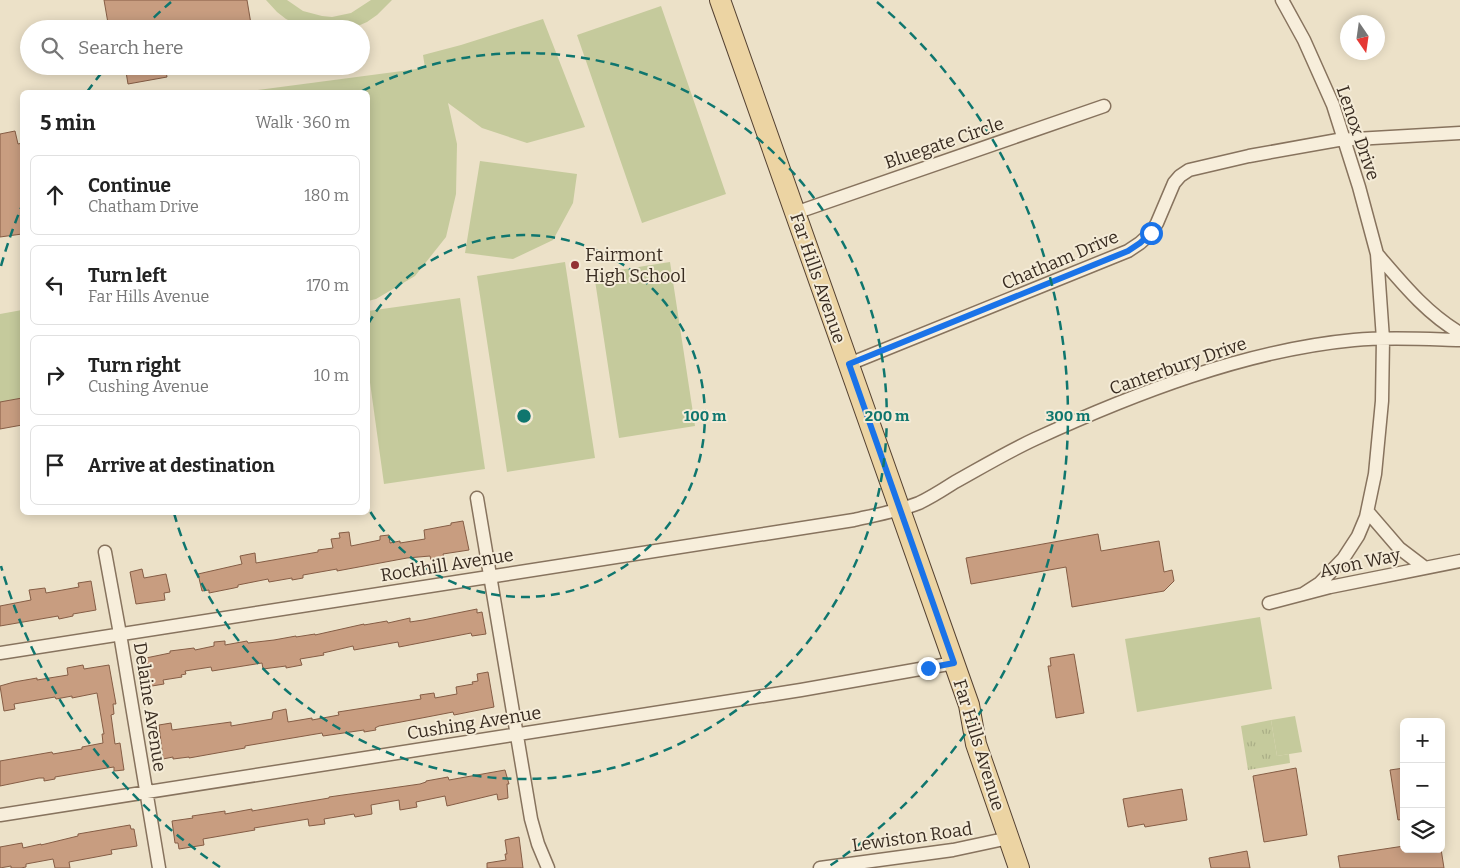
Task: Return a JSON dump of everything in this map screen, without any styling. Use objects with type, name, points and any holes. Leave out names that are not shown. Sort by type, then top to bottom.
[{"type":"main road","name":"Far Hills Avenue","points":[[722,1],[969,705],[976,744],[1019,868]]},
{"type":"street","name":"Lenox Drive","points":[[1282,0],[1304,40],[1333,105],[1345,141],[1377,254],[1383,339],[1382,401],[1373,491],[1368,512],[1358,536],[1343,559],[1320,583],[1303,594]]},
{"type":"street","name":"Bluegate Circle","points":[[795,213],[1104,106]]},
{"type":"street","name":"Chatham Drive","points":[[849,364],[1128,251],[1151,233],[1174,183],[1189,170],[1283,149],[1338,140],[1460,133]]},
{"type":"street","name":"Lenox Drive","points":[[1377,254],[1411,294],[1430,312],[1460,333]]},
{"type":"street","name":"Canterbury Drive","points":[[900,510],[921,502],[1000,456],[1068,424],[1140,395],[1240,362],[1306,347],[1383,339],[1460,340]]},
{"type":"street","points":[[477,498],[530,819],[548,868]]},
{"type":"street","name":"Rockhill Avenue","points":[[0,653],[854,520],[900,510]]},
{"type":"street","points":[[1368,512],[1399,548],[1424,567]]},
{"type":"street","name":"Delaine Avenue","points":[[105,552],[159,868]]},
{"type":"street","name":"Avon Way","points":[[1269,603],[1424,567],[1460,561]]},
{"type":"street","name":"Cushing Avenue","points":[[0,815],[801,690],[954,663]]},
{"type":"street","name":"Lewiston Road","points":[[820,868],[954,850],[1009,838]]},
{"type":"green space","points":[[266,0],[287,0],[303,11],[332,17],[351,13],[371,0],[392,0],[370,20],[288,20]]},
{"type":"green space","points":[[661,6],[726,194],[642,223],[577,35]]},
{"type":"green space","points":[[543,19],[585,127],[527,143],[482,128],[448,103],[457,144],[456,194],[446,237],[415,276],[376,299],[370,300],[370,90],[258,90],[425,68],[423,55]]},
{"type":"green space","points":[[480,161],[577,174],[573,203],[553,240],[513,259],[465,253]]},
{"type":"green space","points":[[565,262],[595,458],[507,472],[477,276]]},
{"type":"green space","points":[[670,262],[695,426],[619,438],[594,274]]},
{"type":"green space","points":[[460,298],[485,469],[384,484],[370,382],[370,311]]},
{"type":"green space","points":[[20,310],[20,398],[0,402],[0,314]]},
{"type":"green space","points":[[1260,617],[1272,689],[1137,712],[1125,639]]},
{"type":"green space","points":[[1295,716],[1302,752],[1277,756],[1271,720]]},
{"type":"green space","points":[[1271,720],[1277,756],[1289,754],[1290,763],[1248,770],[1241,726]]},
{"type":"building","points":[[104,0],[247,0],[250,20],[107,20]]},
{"type":"building","points":[[126,75],[167,75],[167,77],[128,84]]},
{"type":"building","points":[[15,131],[18,144],[20,144],[20,234],[0,237],[0,134]]},
{"type":"building","points":[[20,398],[20,425],[0,429],[0,402]]},
{"type":"building","points":[[463,521],[469,550],[443,554],[444,558],[431,560],[430,556],[407,558],[337,571],[337,569],[303,575],[303,578],[292,580],[292,578],[269,582],[268,579],[209,593],[209,590],[202,591],[198,574],[242,564],[240,556],[255,553],[256,563],[333,548],[331,539],[340,538],[339,533],[349,532],[351,546],[380,540],[380,536],[389,535],[390,543],[400,541],[400,543],[425,539],[424,530]]},
{"type":"building","points":[[1098,534],[1101,551],[1159,541],[1164,572],[1172,570],[1174,581],[1164,591],[1072,607],[1066,567],[971,584],[966,558]]},
{"type":"building","points":[[142,569],[144,578],[166,574],[170,592],[164,593],[165,600],[136,604],[130,572]]},
{"type":"building","points":[[91,581],[96,610],[73,614],[73,616],[59,619],[58,616],[0,626],[0,606],[31,600],[29,590],[45,588],[46,593],[79,587],[78,583]]},
{"type":"building","points":[[477,609],[477,613],[482,612],[486,634],[472,636],[471,633],[399,647],[398,642],[354,650],[353,646],[323,653],[324,655],[300,659],[302,665],[286,668],[286,666],[263,669],[262,663],[212,671],[211,667],[185,671],[186,674],[181,675],[182,677],[163,680],[164,684],[146,687],[141,659],[170,653],[170,651],[194,648],[195,650],[214,646],[214,642],[225,641],[225,645],[247,641],[248,643],[315,635],[364,624],[387,621],[388,623],[410,618],[410,622]]},
{"type":"building","points":[[1074,654],[1084,713],[1056,718],[1048,666],[1051,666],[1050,658]]},
{"type":"building","points":[[83,665],[84,669],[109,665],[116,704],[113,704],[114,714],[111,715],[115,744],[120,743],[124,770],[114,771],[114,767],[55,777],[55,779],[44,781],[44,778],[39,778],[0,786],[0,761],[82,749],[82,747],[103,743],[102,734],[104,734],[97,693],[72,698],[72,696],[56,699],[55,697],[14,704],[15,709],[4,711],[0,686],[37,678],[37,680],[68,675],[67,668]]},
{"type":"building","points":[[488,672],[494,707],[454,715],[453,712],[379,726],[375,728],[376,730],[364,732],[364,730],[323,736],[322,733],[189,758],[173,759],[173,757],[163,759],[159,725],[171,723],[172,730],[231,722],[231,726],[272,719],[273,712],[286,709],[288,722],[312,718],[312,720],[339,715],[338,712],[421,699],[420,695],[434,693],[435,698],[457,694],[456,687],[473,684],[472,682],[478,681],[477,674]]},
{"type":"building","points":[[1296,768],[1307,835],[1264,842],[1253,776]]},
{"type":"building","points":[[1400,769],[1400,820],[1398,820],[1390,770]]},
{"type":"building","points":[[505,770],[509,784],[507,784],[508,798],[498,800],[497,794],[447,806],[445,796],[416,802],[417,807],[400,810],[399,800],[371,805],[372,814],[355,817],[354,814],[324,819],[325,824],[309,826],[308,819],[203,839],[204,845],[179,849],[178,843],[175,843],[172,821],[193,818],[192,816],[225,811],[225,814],[252,809],[252,811],[329,797],[420,784],[448,777],[449,780]]},
{"type":"building","points":[[1182,789],[1187,820],[1145,827],[1144,824],[1128,827],[1123,799]]},
{"type":"building","points":[[130,825],[131,829],[134,829],[137,846],[111,850],[112,854],[69,862],[70,868],[55,868],[53,859],[26,864],[26,867],[21,868],[11,868],[11,866],[0,868],[0,847],[22,843],[23,848],[41,845],[78,836],[78,834]]},
{"type":"building","points":[[519,837],[523,868],[487,868],[487,863],[506,860],[505,840]]},
{"type":"building","points":[[1400,847],[1400,853],[1442,853],[1444,868],[1340,868],[1338,856]]},
{"type":"building","points":[[1247,851],[1250,868],[1211,868],[1209,858]]},
{"type":"place","name":"Fairmont High School","points":[[575,265]]},
{"type":"route","points":[[928,668],[954,663],[849,364],[1128,251],[1151,233]]}]
